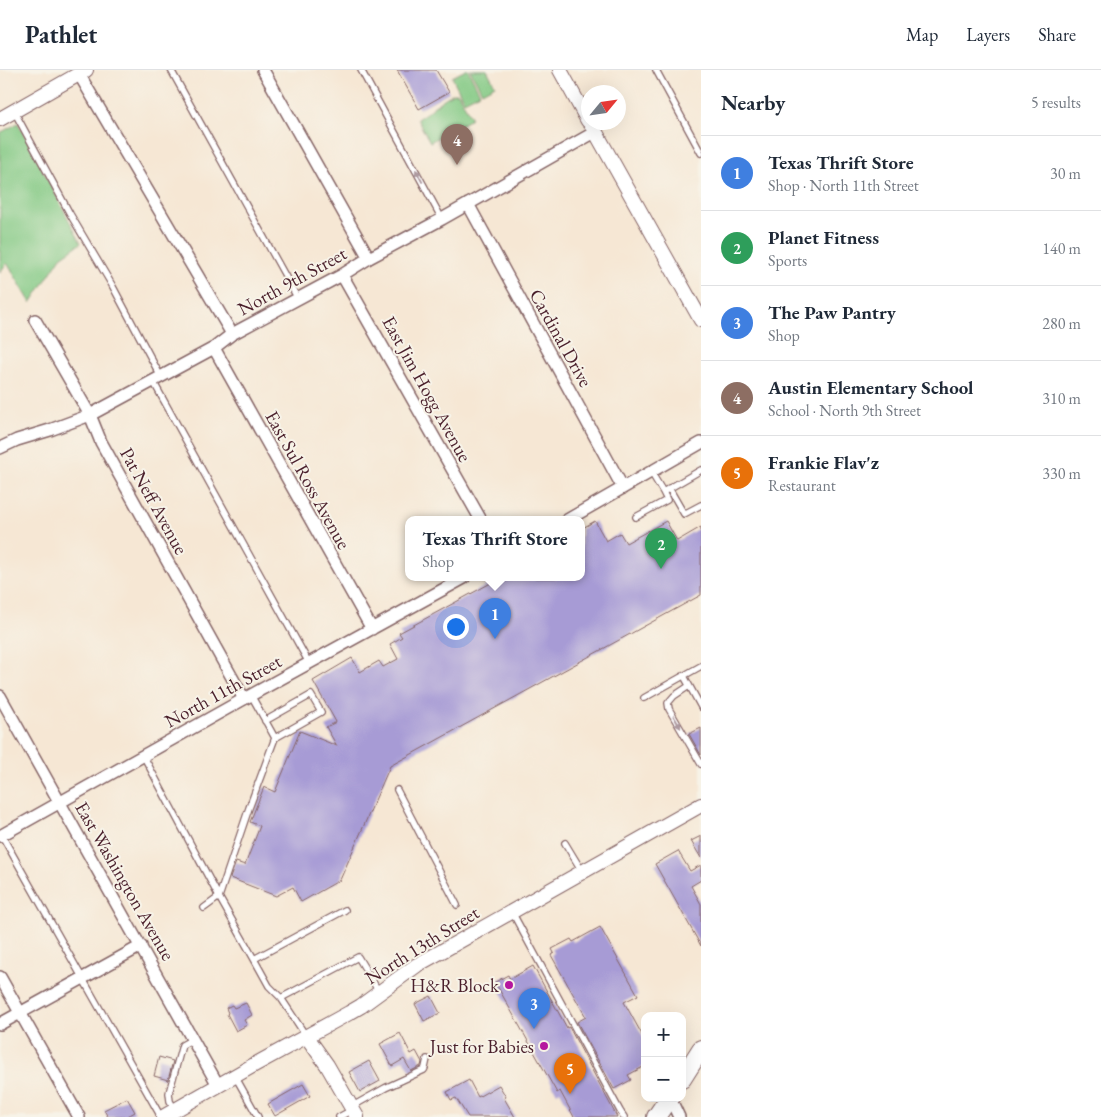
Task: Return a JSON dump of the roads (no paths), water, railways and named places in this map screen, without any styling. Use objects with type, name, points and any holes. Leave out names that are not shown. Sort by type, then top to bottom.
[{"type":"main road","points":[[686,1073],[701,1049]]},
{"type":"main road","points":[[656,1117],[667,1102]]},
{"type":"street","points":[[263,70],[369,258]]},
{"type":"street","points":[[560,70],[581,107]]},
{"type":"street","points":[[0,118],[83,72],[232,334]]},
{"type":"street","name":"North 9th Street","points":[[0,448],[17,440],[90,415],[214,348],[232,334],[468,204],[583,130]]},
{"type":"street","points":[[594,130],[701,320]]},
{"type":"street","name":"Cardinal Drive","points":[[468,204],[624,488]]},
{"type":"street","name":"East Jim Hogg Avenue","points":[[342,275],[479,516]]},
{"type":"street","name":"Pat Neff Avenue","points":[[35,320],[90,415],[101,442],[247,697]]},
{"type":"street","name":"East Sul Ross Avenue","points":[[214,348],[372,629]]},
{"type":"street","points":[[573,516],[701,443]]},
{"type":"street","name":"North 11th Street","points":[[0,834],[459,581]]},
{"type":"street","name":"East Washington Avenue","points":[[0,696],[218,1085]]},
{"type":"street","name":"North 13th Street","points":[[168,1115],[218,1085],[361,1006],[423,962],[701,805]]},
{"type":"street","points":[[0,1024],[141,946]]},
{"type":"street","points":[[0,977],[79,1117]]},
{"type":"street","points":[[307,1037],[327,1065],[353,1111]]},
{"type":"street","points":[[672,1102],[680,1117]]},
{"type":"lane","points":[[171,70],[298,299]]},
{"type":"lane","points":[[361,70],[442,219]]},
{"type":"lane","points":[[656,70],[701,153]]},
{"type":"lane","points":[[14,111],[70,214],[112,285],[157,379],[309,663]]},
{"type":"lane","points":[[662,492],[701,470]]},
{"type":"lane","points":[[636,517],[667,500],[651,472]]},
{"type":"lane","points":[[669,488],[684,514],[701,505]]},
{"type":"lane","points":[[644,698],[700,668]]},
{"type":"lane","points":[[684,676],[701,707]]},
{"type":"lane","points":[[689,686],[671,698],[668,703],[669,709],[701,764]]},
{"type":"lane","points":[[204,908],[219,897],[248,808],[275,738],[321,712],[312,695],[266,721]]},
{"type":"lane","points":[[247,697],[266,721],[275,738]]},
{"type":"lane","points":[[143,755],[269,986],[281,998],[307,1037]]},
{"type":"lane","points":[[397,790],[457,905]]},
{"type":"lane","points":[[0,834],[82,978],[168,1115]]},
{"type":"lane","points":[[565,843],[582,872]]},
{"type":"lane","points":[[254,959],[344,910]]},
{"type":"lane","points":[[512,912],[624,1117]]},
{"type":"lane","points":[[281,998],[358,957],[379,992]]},
{"type":"lane","points":[[168,1115],[169,1092],[182,1045],[193,1039]]},
{"type":"lane","points":[[339,1117],[353,1111],[384,1088],[424,1070],[427,1059]]},
{"type":"lane","points":[[235,1076],[258,1117]]},
{"type":"place","name":"Austin Elementary School","points":[[457,165]]},
{"type":"place","name":"Planet Fitness","points":[[661,569]]},
{"type":"place","name":"Texas Thrift Store","points":[[495,639]]},
{"type":"place","name":"H&R Block","points":[[509,985]]},
{"type":"place","name":"The Paw Pantry","points":[[534,1029]]},
{"type":"place","name":"Just for Babies","points":[[544,1046]]},
{"type":"place","name":"Frankie Flav'z","points":[[570,1094]]}]
